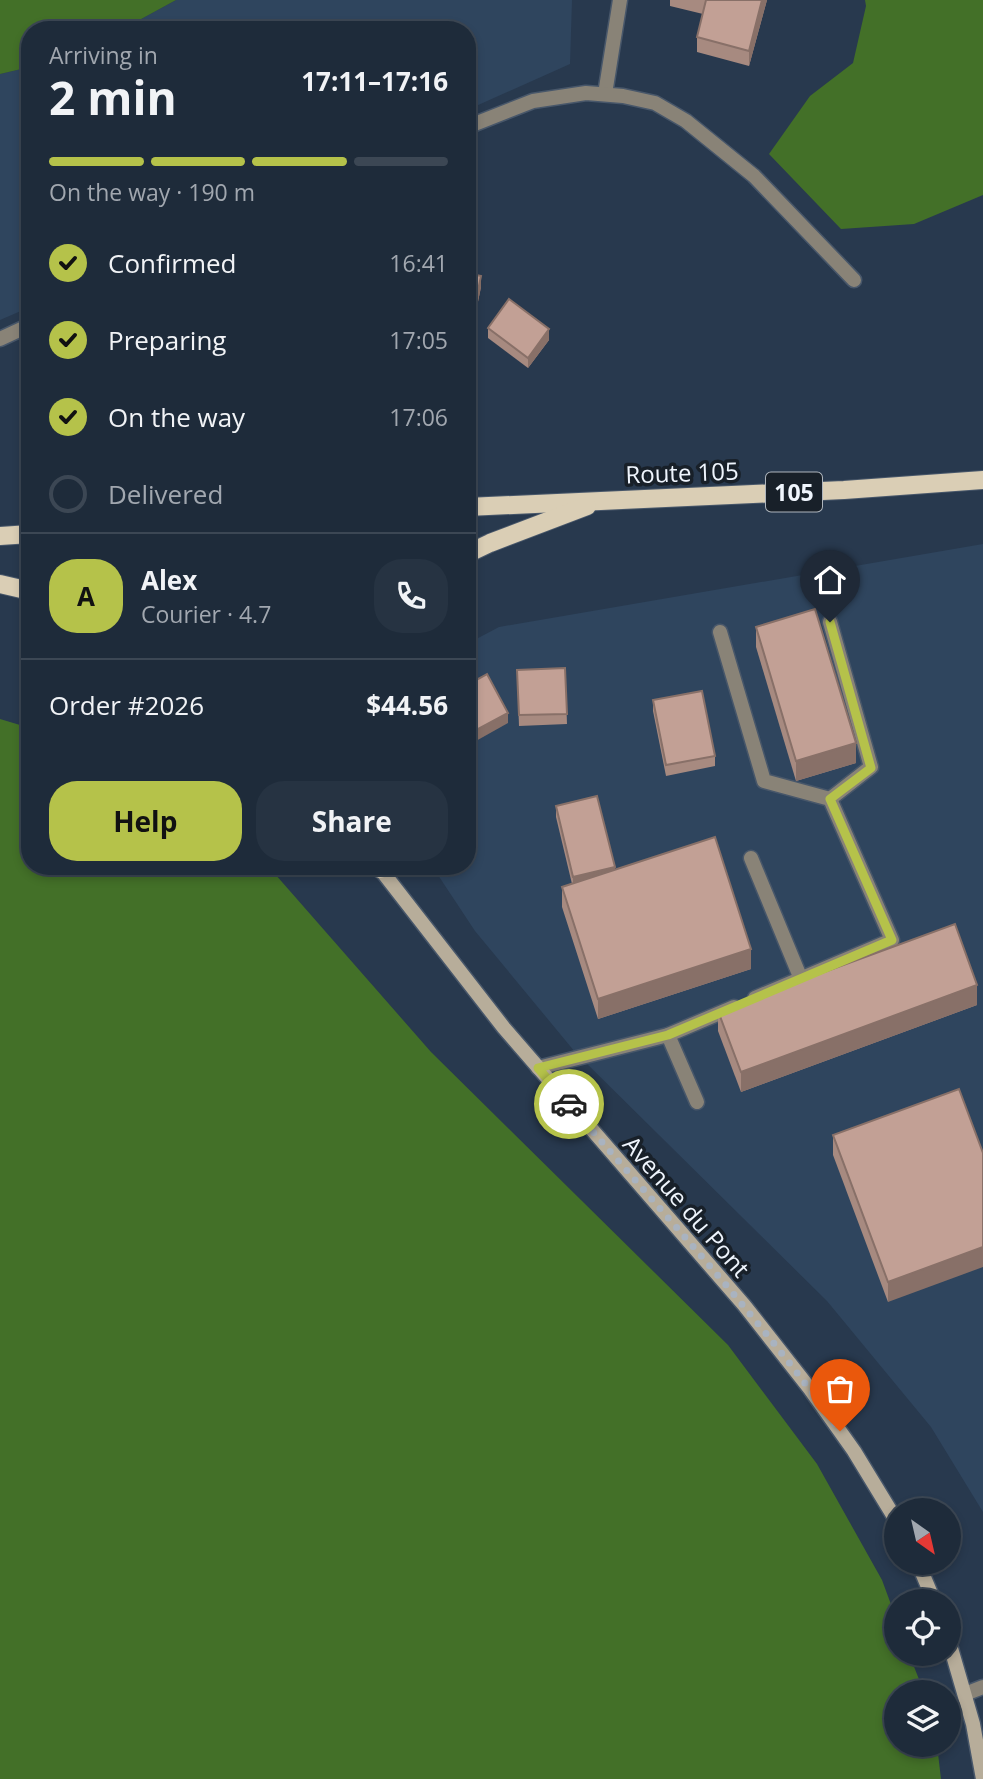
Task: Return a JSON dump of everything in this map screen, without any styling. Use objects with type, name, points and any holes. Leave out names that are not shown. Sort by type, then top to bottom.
[{"type":"main road","name":"Route 105","points":[[476,506],[834,490],[983,480]]},
{"type":"main road","points":[[476,549],[605,499]]},
{"type":"main road","points":[[0,536],[21,535]]},
{"type":"main road","points":[[0,584],[21,589]]},
{"type":"main road","name":"Avenue du Pont","points":[[385,875],[538,1068],[744,1305],[854,1451],[884,1500]]},
{"type":"main road","points":[[956,1666],[973,1724],[983,1779]]},
{"type":"street","points":[[605,94],[620,0]]},
{"type":"street","points":[[476,123],[533,101],[586,93],[623,96],[655,103],[686,121],[754,176],[854,280]]},
{"type":"street","points":[[0,339],[21,329]]},
{"type":"street","points":[[830,622],[871,768],[830,799]]},
{"type":"street","points":[[720,632],[764,781],[830,799]]},
{"type":"street","points":[[538,1068],[668,1035],[892,940],[830,799]]},
{"type":"street","points":[[751,858],[801,979]]},
{"type":"street","points":[[668,1035],[696,1102]]},
{"type":"street","points":[[965,1694],[983,1687]]},
{"type":"shaded area","points":[[176,0],[572,0],[570,64],[476,106],[476,21],[138,21]]},
{"type":"shaded area","points":[[21,69],[21,311],[0,320],[0,74]]},
{"type":"shaded area","points":[[983,544],[983,1512],[931,1427],[827,1301],[575,1052],[475,931],[438,875],[476,875],[476,639],[499,627]]},
{"type":"green space","points":[[0,0],[176,0],[138,21],[21,21],[21,69],[0,74]]},
{"type":"green space","points":[[865,0],[983,0],[983,195],[914,224],[841,229],[769,154],[810,96],[853,63],[866,6]]},
{"type":"green space","points":[[0,719],[21,725],[21,875],[276,875],[431,1052],[728,1345],[817,1464],[882,1580],[885,1589],[884,1666],[914,1666],[919,1680],[884,1680],[884,1757],[938,1757],[941,1779],[0,1779]]},
{"type":"building","points":[[706,0],[762,0],[749,51],[697,37]]},
{"type":"building","points":[[476,275],[481,276],[476,300]]},
{"type":"building","points":[[509,299],[549,329],[528,358],[488,328]]},
{"type":"building","points":[[815,609],[856,743],[796,761],[756,627]]},
{"type":"building","points":[[565,668],[567,714],[519,715],[517,670]]},
{"type":"building","points":[[487,674],[508,713],[476,730],[476,680]]},
{"type":"building","points":[[702,691],[715,756],[666,765],[653,700]]},
{"type":"building","points":[[597,796],[615,867],[573,877],[556,806]]},
{"type":"building","points":[[715,837],[751,949],[598,999],[562,887]]},
{"type":"building","points":[[955,924],[977,985],[741,1072],[718,1011]]},
{"type":"building","points":[[959,1089],[983,1153],[983,1247],[888,1282],[833,1135]]},
{"type":"way so far","points":[[569,1104],[744,1305],[840,1431]]},
{"type":"route","points":[[569,1104],[538,1068],[668,1035],[892,940],[830,799],[871,768],[830,622]]}]
